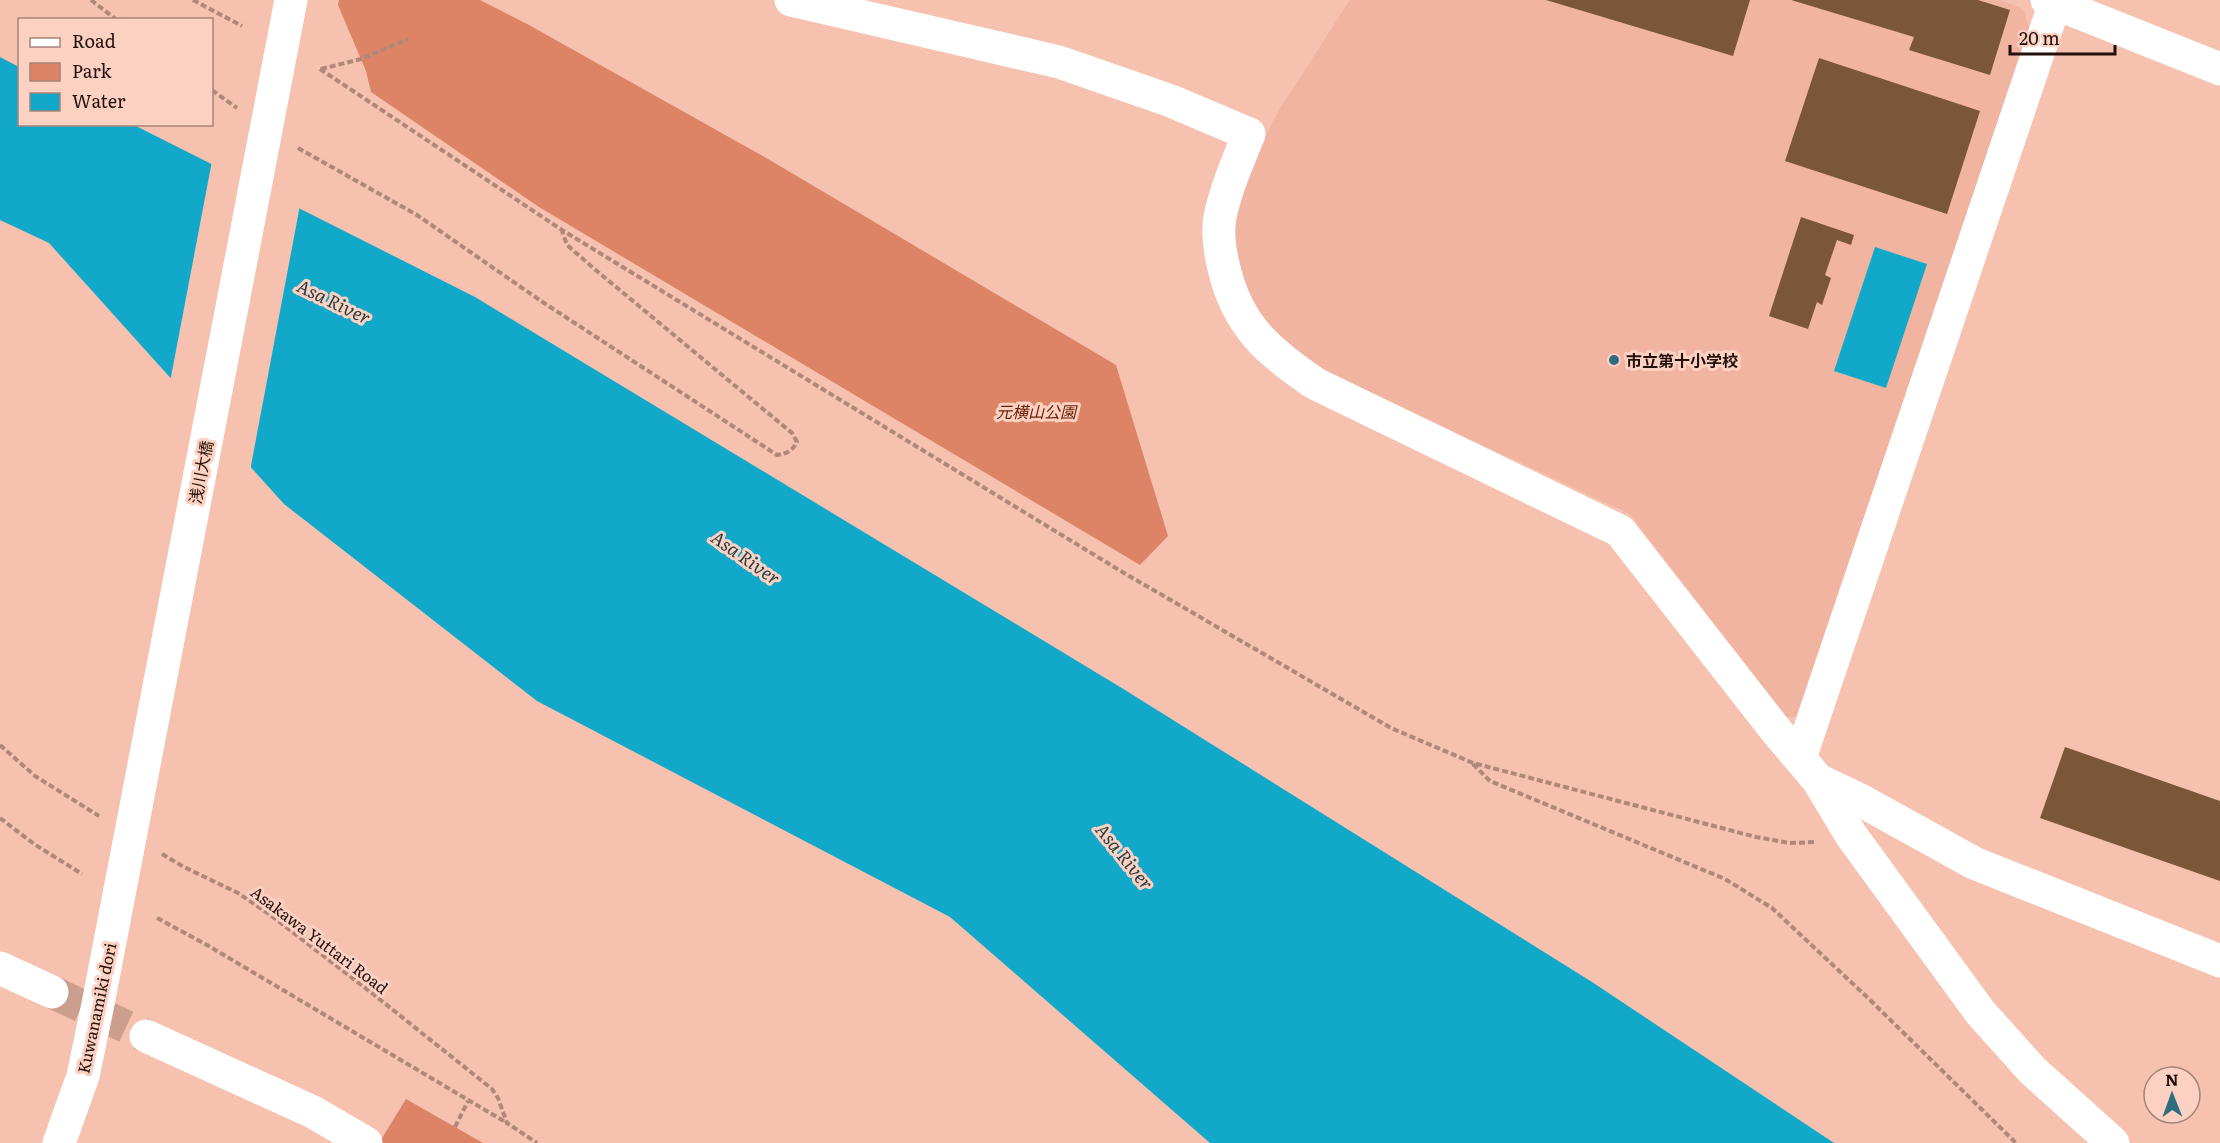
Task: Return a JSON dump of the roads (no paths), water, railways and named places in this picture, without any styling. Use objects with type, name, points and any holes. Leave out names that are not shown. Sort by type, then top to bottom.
[{"type":"street","name":"浅川大橋","points":[[124,870],[291,0]]},
{"type":"street","points":[[791,0],[1059,62],[1171,101],[1249,134],[1228,187],[1220,219],[1220,251],[1227,282],[1246,324],[1285,363],[1316,384],[1620,531],[1809,769],[1851,836],[1931,947],[2003,1041],[2113,1143]]},
{"type":"street","points":[[1809,769],[2051,1],[2113,12],[2220,69]]},
{"type":"street","points":[[1809,769],[1862,801],[1974,862],[2220,961]]},
{"type":"street","name":"Kuwanamiki dori","points":[[59,1143],[83,1076],[124,870]]},
{"type":"street","points":[[0,968],[52,992]]},
{"type":"street","points":[[146,1036],[313,1112],[366,1143]]},
{"type":"water","name":"Asa River","points":[[0,57],[18,66],[18,126],[136,126],[475,297],[1125,690],[1592,982],[1834,1143],[1210,1143],[950,917],[537,701],[284,504],[49,243],[0,220]]},
{"type":"water","points":[[1875,247],[1927,264],[1886,388],[1834,371]]},
{"type":"tunnel","points":[[52,992],[146,1036]]},
{"type":"place","name":"市立第十小学校","points":[[1614,360]]},
{"type":"park label","name":"元横山公園","points":[[1036,411]]}]
